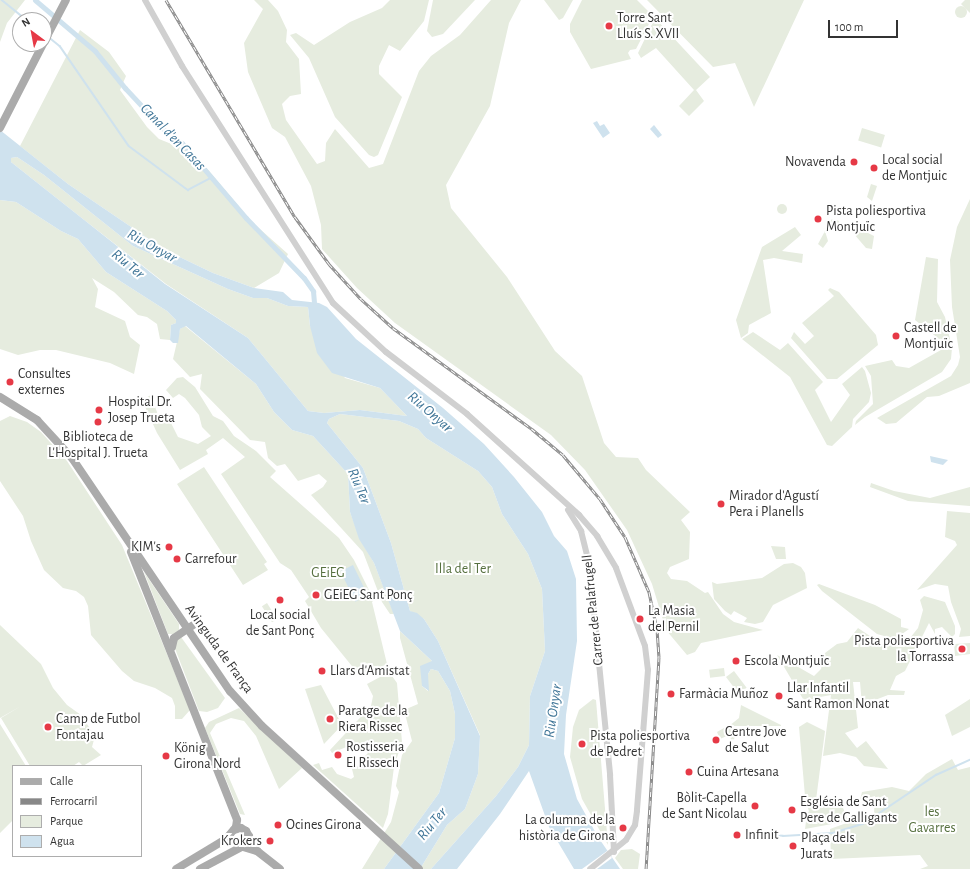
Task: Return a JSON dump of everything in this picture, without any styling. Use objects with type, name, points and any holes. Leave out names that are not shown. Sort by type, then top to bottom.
[{"type":"main road","points":[[52,20],[60,5],[66,0]]},
{"type":"main road","points":[[52,24],[60,5]]},
{"type":"main road","points":[[0,121],[35,52]]},
{"type":"main road","points":[[0,128],[39,52]]},
{"type":"main road","name":"Avinguda de França","points":[[0,397],[37,420],[56,439],[83,473],[196,643],[230,691],[249,712],[419,869]]},
{"type":"main road","name":"Avinguda de França","points":[[124,534],[173,652],[236,817],[232,833]]},
{"type":"main road","points":[[173,652],[172,641],[176,636],[198,622],[193,634],[196,643]]},
{"type":"main road","points":[[176,636],[184,636],[196,643]]},
{"type":"main road","points":[[176,869],[241,828],[248,834],[249,842],[200,869]]},
{"type":"main road","points":[[232,833],[231,843],[257,851],[280,869]]},
{"type":"street","points":[[145,0],[182,66],[333,303],[386,352],[467,414],[563,504],[579,515],[597,536],[622,579],[644,646],[648,670],[635,825],[612,853],[590,869]]},
{"type":"street","name":"Carrer de Palafrugell","points":[[563,504],[579,526],[588,556],[605,722],[612,853]]},
{"type":"green space","points":[[0,0],[25,0],[16,12],[12,12],[12,17],[7,23],[0,42]]},
{"type":"green space","points":[[254,0],[268,0],[278,11],[287,30],[286,42],[299,59],[301,94],[290,96],[282,104],[286,120],[317,164],[325,161],[326,143],[335,129],[369,168],[383,164],[419,71],[431,56],[460,35],[491,0],[521,0],[509,23],[490,106],[446,185],[451,208],[507,277],[555,351],[582,376],[604,443],[616,457],[638,458],[646,470],[690,512],[681,520],[690,532],[689,559],[670,567],[667,573],[671,579],[687,581],[705,593],[708,592],[723,614],[734,622],[763,630],[701,643],[695,652],[687,655],[666,630],[652,584],[627,530],[585,470],[551,435],[395,323],[357,288],[322,249],[321,225],[311,186],[285,137],[272,128],[248,72],[244,43],[263,9]]},
{"type":"green space","points":[[390,0],[429,0],[424,21],[400,51],[389,45],[379,66],[379,74],[402,97],[378,155],[374,157],[369,155],[335,117],[309,58],[290,35],[296,33],[314,45],[350,22],[382,8]]},
{"type":"green space","points":[[433,0],[475,0],[443,34],[432,37],[427,31]]},
{"type":"green space","points":[[544,0],[573,0],[563,18],[559,20]]},
{"type":"green space","points":[[582,0],[637,0],[653,16],[636,49],[630,50],[628,53],[631,59],[591,69],[570,32],[570,24]]},
{"type":"green space","points":[[647,0],[804,0],[754,107],[735,63],[713,67]]},
{"type":"green space","points":[[965,0],[970,0],[970,13],[961,4]]},
{"type":"green space","points":[[961,6],[965,8],[967,12],[965,16],[961,18],[957,16],[955,12],[957,8]]},
{"type":"green space","points":[[655,18],[710,77],[696,90],[704,101],[689,116],[679,106],[694,90],[656,48],[641,58],[638,53]]},
{"type":"green space","points":[[80,30],[109,52],[126,76],[120,90],[147,127],[159,139],[194,153],[251,221],[288,254],[279,273],[254,288],[213,273],[165,250],[68,184],[20,146]]},
{"type":"green space","points":[[862,128],[885,135],[881,147],[858,140]]},
{"type":"green space","points":[[17,157],[44,175],[133,246],[228,289],[253,298],[267,298],[288,306],[308,307],[310,326],[345,378],[380,388],[407,416],[360,410],[324,413],[308,411],[248,338],[166,284],[83,219],[11,162],[11,158]]},
{"type":"green space","points":[[871,184],[877,186],[872,201],[867,197]]},
{"type":"green space","points":[[970,199],[970,383],[939,396],[927,397],[896,423],[886,424],[877,418],[951,376],[958,365],[960,357],[952,307],[950,260],[957,227]]},
{"type":"green space","points":[[0,200],[16,202],[61,231],[78,239],[106,272],[167,311],[176,320],[176,323],[171,325],[170,340],[160,339],[157,324],[147,317],[138,315],[114,292],[92,278],[98,289],[95,307],[125,321],[130,337],[140,345],[134,374],[110,363],[56,350],[40,350],[18,355],[0,349]]},
{"type":"green space","points":[[780,204],[784,204],[786,205],[786,213],[780,214],[777,211],[777,207]]},
{"type":"green space","points":[[834,219],[838,221],[840,225],[838,229],[834,231],[830,229],[828,225],[830,221]]},
{"type":"green space","points":[[795,227],[801,235],[782,251],[803,254],[802,263],[774,258],[763,260],[771,313],[749,325],[748,333],[741,338],[736,320],[762,247]]},
{"type":"green space","points":[[856,227],[874,236],[872,249],[866,248],[854,234]]},
{"type":"green space","points":[[825,231],[828,241],[823,248],[818,244]]},
{"type":"green space","points":[[926,257],[938,259],[937,302],[945,317],[952,348],[951,359],[942,372],[865,417],[855,425],[856,421],[873,404],[871,376],[865,366],[892,360],[896,366],[909,368],[948,346],[915,320]]},
{"type":"green space","points":[[830,288],[839,292],[876,335],[878,345],[837,379],[827,379],[791,338],[794,332],[805,344],[814,336],[802,323],[834,296],[828,290]]},
{"type":"green space","points":[[185,326],[256,384],[274,412],[292,430],[313,436],[348,474],[350,512],[360,539],[374,563],[394,614],[390,614],[382,602],[363,552],[311,495],[323,487],[327,481],[319,474],[298,481],[285,464],[277,466],[268,458],[265,442],[250,440],[200,389],[202,374],[190,377],[173,359],[180,329]]},
{"type":"green space","points":[[753,332],[780,350],[788,343],[823,382],[815,390],[831,422],[850,395],[842,384],[862,367],[865,371],[871,393],[869,402],[853,419],[852,427],[832,446],[827,445],[790,377],[742,339]]},
{"type":"green space","name":"GEiEG","points":[[183,377],[195,387],[213,416],[223,421],[234,436],[256,451],[276,471],[270,477],[339,538],[354,560],[374,600],[372,602],[387,664],[360,676],[321,628],[305,601],[309,597],[291,570],[280,563],[221,474],[245,457],[223,438],[206,450],[208,454],[180,470],[157,433],[142,400],[151,395],[158,415],[167,415],[178,437],[198,444],[211,436],[202,427],[199,415],[185,398],[179,394],[173,398],[166,390],[177,378]]},
{"type":"green space","name":"Illa del Ter","points":[[340,414],[399,421],[418,429],[426,438],[478,471],[492,487],[502,514],[528,554],[542,589],[545,651],[530,696],[529,745],[518,767],[496,796],[431,869],[420,869],[447,825],[465,809],[478,774],[480,735],[438,641],[424,619],[410,611],[391,543],[363,468],[327,423],[329,419]]},
{"type":"green space","points":[[10,416],[27,422],[41,432],[67,461],[122,545],[190,710],[182,719],[175,719],[175,706],[172,698],[155,688],[134,681],[122,671],[91,635],[88,606],[84,597],[76,591],[63,588],[44,570],[31,541],[23,516],[0,481],[0,421]]},
{"type":"green space","points":[[204,467],[267,562],[264,564],[268,570],[243,585],[177,484]]},
{"type":"green space","points":[[871,483],[894,491],[930,498],[970,487],[970,506],[908,501],[870,487]]},
{"type":"green space","points":[[947,511],[970,513],[970,636],[959,637],[961,629],[951,602],[948,586],[935,584],[917,590],[957,545],[955,541],[945,537]]},
{"type":"green space","points":[[771,546],[785,547],[786,559],[776,559]]},
{"type":"green space","points":[[793,563],[801,567],[805,573],[807,588],[773,605],[763,622],[755,624],[744,622],[747,618],[734,611],[731,615],[714,599],[712,582],[717,584],[762,578],[784,564]]},
{"type":"green space","points":[[144,572],[179,624],[179,630],[174,634],[168,634]]},
{"type":"green space","points":[[819,584],[875,605],[901,619],[901,627],[909,629],[895,639],[877,634],[822,591],[817,585]]},
{"type":"green space","points":[[924,596],[945,602],[955,626],[955,634],[952,637],[942,627],[935,629],[935,634],[929,623],[905,671],[896,676],[890,690],[905,691],[904,695],[888,695],[862,705],[860,682],[853,682],[858,728],[845,733],[857,748],[866,741],[888,769],[864,766],[856,757],[840,753],[823,756],[831,695],[815,698],[806,704],[777,655],[814,676],[821,669],[825,653],[837,644],[847,642],[858,628],[882,644],[899,644],[910,638],[918,628],[923,610],[920,600]]},
{"type":"green space","points":[[267,603],[277,619],[272,622],[262,606]]},
{"type":"green space","name":"Camp de Futbol Fontajau","points":[[0,625],[41,664],[53,688],[67,705],[81,715],[95,736],[92,747],[101,755],[85,765],[82,765],[79,762],[74,765],[29,765],[1,718],[21,706],[0,718]]},
{"type":"green space","points":[[400,631],[433,662],[429,664],[422,686],[428,691],[428,674],[431,669],[438,671],[450,691],[455,714],[455,738],[439,793],[384,869],[362,869],[391,822],[399,792],[396,786],[402,755],[412,741],[404,710],[418,704],[400,638]]},
{"type":"green space","points":[[181,637],[225,698],[218,708],[207,712],[199,711],[174,646],[175,641]]},
{"type":"green space","name":"Pista poliesportiva la Torrassa","points":[[970,643],[970,654],[955,656],[954,644]]},
{"type":"green space","points":[[724,668],[725,676],[710,678],[709,670]]},
{"type":"green space","points":[[734,671],[747,688],[739,694],[726,677]]},
{"type":"green space","points":[[382,676],[392,676],[397,683],[402,742],[394,767],[388,814],[383,828],[313,765],[319,763],[322,770],[332,767],[337,774],[351,779],[354,777],[352,769],[363,764],[360,756],[365,756],[368,753],[360,746],[351,745],[332,753],[330,750],[371,706],[373,696],[367,684]]},
{"type":"green space","points":[[321,685],[342,725],[324,744],[305,689]]},
{"type":"green space","points":[[593,699],[596,700],[608,845],[582,799],[570,757],[573,727],[579,710]]},
{"type":"green space","points":[[970,699],[970,727],[952,736],[945,715]]},
{"type":"green space","points":[[741,705],[781,726],[729,726],[739,718]]},
{"type":"green space","points":[[239,708],[302,768],[279,789],[256,736],[244,721],[231,718],[216,724],[210,733],[245,815],[240,814],[205,728],[209,722]]},
{"type":"green space","points":[[807,722],[825,731],[816,800],[805,796],[799,727]]},
{"type":"green space","points":[[0,724],[25,765],[12,765],[12,821],[0,833]]},
{"type":"green space","points":[[724,728],[742,728],[742,730],[732,741],[729,735],[720,739],[717,732]]},
{"type":"green space","name":"les Gavarres","points":[[952,759],[958,770],[970,767],[970,869],[920,869],[928,866],[920,855],[831,859],[830,829],[874,813],[875,796],[860,800],[862,792],[892,787],[909,791],[926,774]]},
{"type":"green space","points":[[840,800],[848,821],[805,829],[807,814],[809,811],[806,803],[818,809]]},
{"type":"green space","points":[[632,849],[640,854],[638,869],[623,869],[615,858],[621,850]]},
{"type":"water","points":[[597,121],[600,126],[604,124],[610,133],[603,138],[593,123]]},
{"type":"water","points":[[654,125],[662,135],[658,138],[650,129]]},
{"type":"water","points":[[0,130],[68,184],[165,250],[213,273],[254,288],[283,292],[292,300],[319,303],[327,307],[356,339],[443,408],[484,444],[514,477],[542,512],[554,536],[567,551],[576,579],[577,641],[566,715],[564,754],[577,799],[598,837],[620,869],[574,869],[549,827],[529,771],[500,814],[457,869],[431,869],[496,796],[518,767],[529,745],[530,696],[545,651],[542,589],[528,554],[502,514],[492,487],[478,471],[426,438],[418,429],[399,421],[340,414],[329,419],[327,423],[363,468],[391,543],[410,611],[417,613],[424,619],[438,641],[480,736],[478,774],[465,809],[447,825],[420,869],[384,869],[439,793],[455,738],[455,714],[450,691],[438,671],[431,669],[428,674],[429,691],[422,686],[420,666],[432,661],[400,631],[374,563],[359,539],[350,512],[348,474],[313,436],[292,430],[274,412],[256,384],[186,326],[180,329],[178,343],[173,343],[170,340],[171,325],[176,323],[176,320],[167,311],[106,272],[78,239],[61,231],[16,202],[0,200]],"holes":[[[17,157],[44,175],[133,246],[228,289],[253,298],[267,298],[288,306],[308,307],[310,326],[317,353],[332,373],[380,388],[407,416],[360,410],[324,413],[308,411],[248,338],[165,284],[11,162],[11,158]]]},
{"type":"water","points":[[930,456],[948,460],[943,465],[931,462]]},
{"type":"water","points":[[353,565],[368,596],[355,602],[340,571]]},
{"type":"pier","points":[[607,851],[612,858],[597,869],[582,869]]},
{"type":"waterway","points":[[2,0],[17,12]]},
{"type":"waterway","name":"Canal d'en Casas","points":[[35,0],[95,51],[125,88],[166,132],[182,143],[246,218],[304,278],[313,291],[314,302]]},
{"type":"waterway","points":[[52,40],[60,46],[129,146],[188,190],[211,178]]},
{"type":"waterway","points":[[750,834],[783,836],[833,833],[863,824],[936,775],[970,760]]},
{"type":"railway","points":[[166,0],[295,217],[329,264],[361,299],[393,328],[532,429],[563,455],[600,499],[625,537],[649,592],[657,629],[659,657],[646,869]]},
{"type":"place","name":"Torre Sant Lluís S. XVII","points":[[609,26]]},
{"type":"place","name":"Novavenda","points":[[854,162]]},
{"type":"place","name":"Local social de Montjuic","points":[[874,168]]},
{"type":"place","name":"Pista poliesportiva Montjuïc","points":[[818,219]]},
{"type":"place","name":"Castell de Montjuïc","points":[[896,336]]},
{"type":"place","name":"Consultes externes","points":[[10,382]]},
{"type":"place","name":"Hospital Dr. Josep Trueta","points":[[99,410]]},
{"type":"place","name":"Biblioteca de L'Hospital J. Trueta","points":[[98,422]]},
{"type":"place","name":"Mirador d'Agustí Pera i Planells","points":[[721,504]]},
{"type":"place","name":"KIM's","points":[[169,547]]},
{"type":"place","name":"Carrefour","points":[[177,559]]},
{"type":"place","name":"GEiEG Sant Ponç","points":[[316,595]]},
{"type":"place","name":"Local social de Sant Ponç","points":[[280,600]]},
{"type":"place","name":"La Masia del Pernil","points":[[640,619]]},
{"type":"place","name":"Pista poliesportiva la Torrassa","points":[[962,649]]},
{"type":"place","name":"Escola Montjuïc","points":[[736,661]]},
{"type":"place","name":"Llars d'Amistat","points":[[322,671]]},
{"type":"place","name":"Farmàcia Muñoz","points":[[671,694]]},
{"type":"place","name":"Llar Infantil Sant Ramon Nonat","points":[[779,696]]},
{"type":"place","name":"Paratge de la Riera Rissec","points":[[330,719]]},
{"type":"place","name":"Camp de Futbol Fontajau","points":[[48,727]]},
{"type":"place","name":"Centre Jove de Salut","points":[[716,740]]},
{"type":"place","name":"Pista poliesportiva de Pedret","points":[[582,744]]},
{"type":"place","name":"Rostisseria El Rissech","points":[[338,755]]},
{"type":"place","name":"König Girona Nord","points":[[166,756]]},
{"type":"place","name":"Cuina Artesana","points":[[689,772]]},
{"type":"place","name":"Bòlit-Capella de Sant Nicolau","points":[[755,806]]},
{"type":"place","name":"Església de Sant Pere de Galligants","points":[[792,810]]},
{"type":"place","name":"Ocines Girona","points":[[278,825]]},
{"type":"place","name":"La columna de la història de Girona","points":[[623,828]]},
{"type":"place","name":"Infinit","points":[[737,835]]},
{"type":"place","name":"Krokers","points":[[270,841]]},
{"type":"place","name":"Plaça dels Jurats","points":[[793,846]]},
{"type":"water label","name":"Riu Onyar","points":[[152,246]]},
{"type":"water label","name":"Riu Ter","points":[[128,264]]},
{"type":"water label","name":"Riu Onyar","points":[[430,412]]},
{"type":"water label","name":"Riu Ter","points":[[359,486]]},
{"type":"water label","name":"Riu Onyar","points":[[553,711]]},
{"type":"water label","name":"Riu Ter","points":[[432,824]]}]
